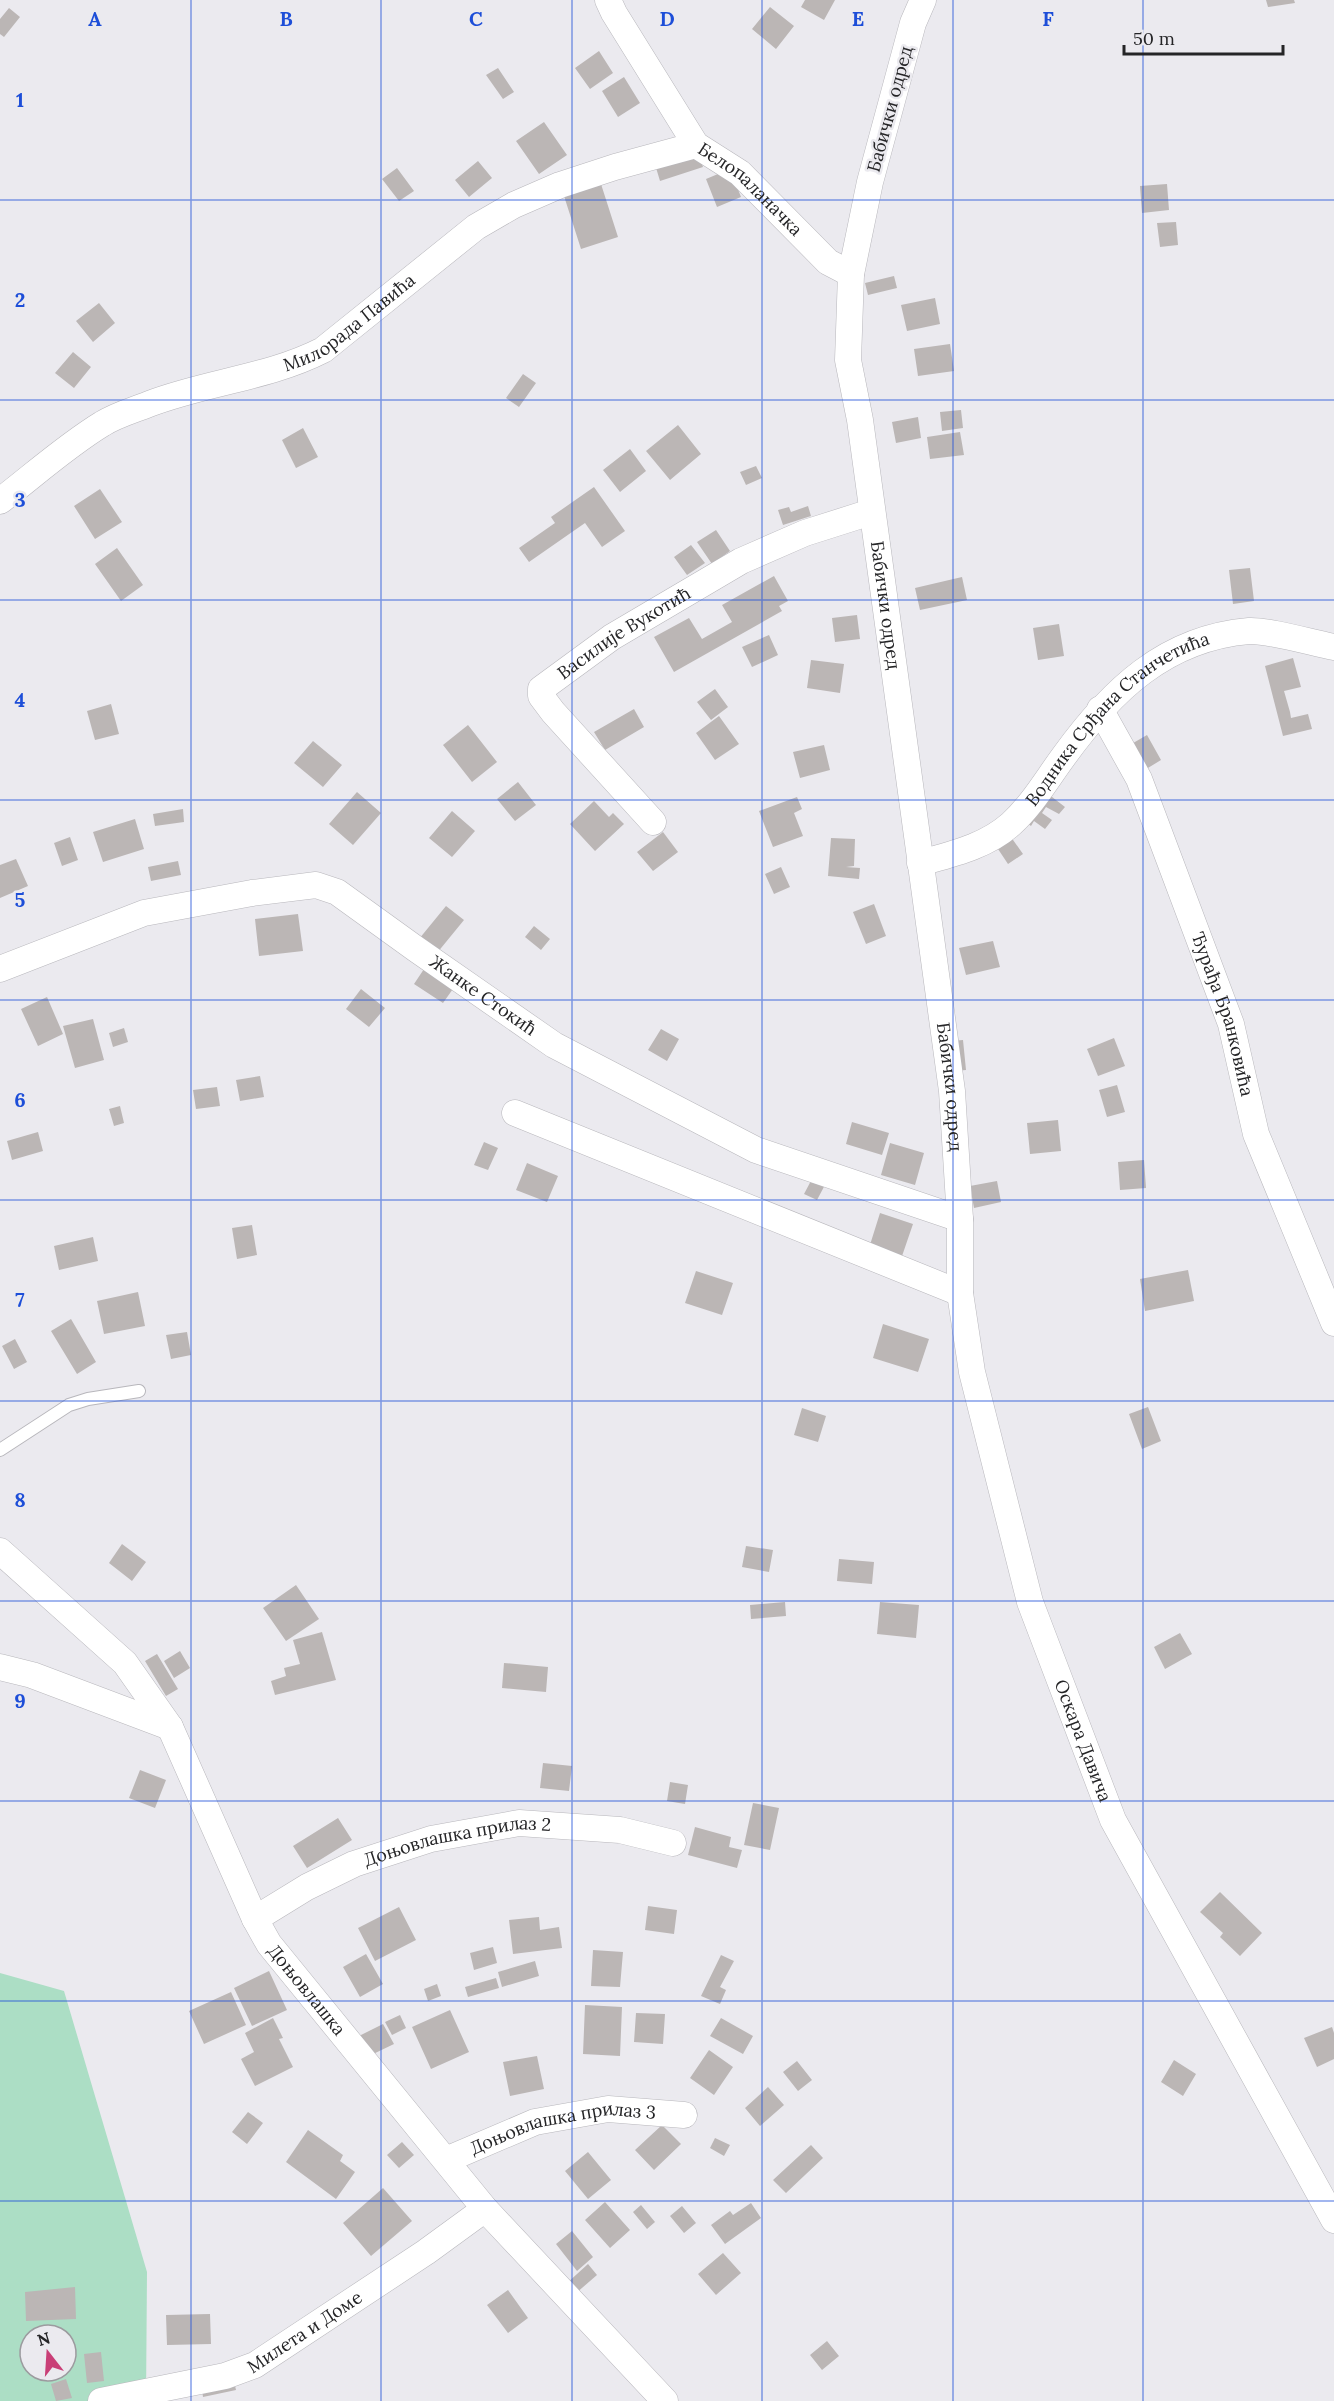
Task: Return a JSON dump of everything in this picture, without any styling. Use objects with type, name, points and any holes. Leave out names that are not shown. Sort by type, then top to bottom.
[{"type":"street","name":"Белопаланачка","points":[[608,0],[614,14],[696,145],[740,173],[818,253],[828,262],[851,274]]},
{"type":"street","name":"Бабички одред","points":[[923,0],[913,23],[870,182],[851,274],[848,360],[860,420],[952,1091],[960,1219]]},
{"type":"street","name":"Милорада Павића","points":[[0,501],[65,450],[104,423],[150,403],[267,372],[307,359],[323,350],[476,227],[514,204],[560,185],[615,167],[696,145]]},
{"type":"street","name":"Василије Вукотић","points":[[653,822],[553,712],[541,696],[541,689],[612,638],[741,561],[805,533],[871,512]]},
{"type":"street","name":"Водника Срђана Станчетића","points":[[920,863],[980,844],[1010,825],[1025,809],[1100,710],[1144,671],[1184,646],[1252,631],[1334,647]]},
{"type":"street","name":"Ђурађа Бранковића","points":[[1100,710],[1118,737],[1139,779],[1231,1024],[1256,1134],[1334,1323]]},
{"type":"street","name":"Жанке Стокић","points":[[0,969],[144,913],[252,893],[316,885],[337,892],[554,1045],[756,1150],[960,1219]]},
{"type":"street","points":[[515,1113],[960,1293]]},
{"type":"street","name":"Оскара Давича","points":[[960,1219],[960,1293],[972,1372],[1030,1602],[1113,1820],[1334,2220]]},
{"type":"street","name":"Доњовлашка","points":[[0,1551],[125,1663],[170,1727],[268,1944],[485,2209],[665,2401]]},
{"type":"street","points":[[0,1667],[32,1675],[170,1727]]},
{"type":"street","name":"Доњовлашка прилаз 2","points":[[255,1919],[307,1887],[354,1864],[430,1839],[519,1823],[620,1830],[673,1843]]},
{"type":"street","name":"Доњовлашка прилаз 3","points":[[446,2160],[535,2122],[597,2110],[684,2115]]},
{"type":"street","name":"Милета и Доме","points":[[100,2401],[225,2376],[255,2365],[426,2252],[485,2209]]},
{"type":"lane","points":[[0,1450],[69,1405],[88,1399],[139,1391]]},
{"type":"green space","points":[[0,1973],[64,1991],[147,2272],[146,2401],[0,2401]]},
{"type":"building","points":[[805,0],[835,0],[824,20],[801,7]]},
{"type":"building","points":[[1266,0],[1294,0],[1295,3],[1268,7]]},
{"type":"building","points":[[770,7],[794,26],[776,49],[752,29]]},
{"type":"building","points":[[9,8],[20,17],[4,37],[0,34],[0,19]]},
{"type":"building","points":[[599,51],[613,73],[590,89],[575,68]]},
{"type":"building","points":[[498,68],[514,92],[503,99],[486,75]]},
{"type":"building","points":[[624,77],[640,103],[618,117],[602,91]]},
{"type":"building","points":[[544,122],[567,155],[539,174],[516,141]]},
{"type":"building","points":[[697,149],[703,167],[660,181],[654,161]]},
{"type":"building","points":[[478,161],[492,178],[469,197],[455,180]]},
{"type":"building","points":[[397,168],[414,191],[399,201],[382,179]]},
{"type":"building","points":[[730,169],[741,197],[717,207],[706,179]]},
{"type":"building","points":[[601,184],[618,237],[581,249],[564,196]]},
{"type":"building","points":[[1167,184],[1169,210],[1142,213],[1140,186]]},
{"type":"building","points":[[1176,222],[1178,245],[1160,247],[1157,223]]},
{"type":"building","points":[[894,276],[897,288],[868,295],[865,283]]},
{"type":"building","points":[[935,298],[940,324],[907,331],[901,305]]},
{"type":"building","points":[[99,303],[115,323],[93,342],[76,321]]},
{"type":"building","points":[[950,344],[954,371],[918,376],[914,349]]},
{"type":"building","points":[[73,352],[91,367],[74,388],[55,373]]},
{"type":"building","points":[[523,374],[536,383],[519,407],[506,398]]},
{"type":"building","points":[[961,410],[963,428],[942,431],[940,412]]},
{"type":"building","points":[[918,417],[921,438],[896,443],[892,422]]},
{"type":"building","points":[[678,425],[701,454],[670,480],[646,451]]},
{"type":"building","points":[[303,428],[318,457],[296,468],[282,440]]},
{"type":"building","points":[[960,432],[964,455],[930,459],[927,437]]},
{"type":"building","points":[[630,449],[646,471],[620,492],[603,470]]},
{"type":"building","points":[[756,466],[762,478],[746,485],[740,472]]},
{"type":"building","points":[[594,487],[625,531],[602,547],[585,523],[529,562],[519,548],[555,523],[551,517]]},
{"type":"building","points":[[100,489],[122,522],[95,539],[74,506]]},
{"type":"building","points":[[808,506],[811,516],[783,525],[778,510],[789,507],[791,512]]},
{"type":"building","points":[[716,530],[730,551],[712,564],[697,542]]},
{"type":"building","points":[[691,545],[705,563],[687,575],[674,557]]},
{"type":"building","points":[[117,548],[143,585],[121,601],[95,564]]},
{"type":"building","points":[[1250,568],[1254,601],[1233,604],[1229,570]]},
{"type":"building","points":[[774,576],[788,601],[779,606],[782,611],[674,672],[654,637],[689,618],[702,639],[732,622],[722,605]]},
{"type":"building","points":[[962,577],[967,600],[920,610],[915,588]]},
{"type":"building","points":[[857,615],[860,639],[835,642],[832,618]]},
{"type":"building","points":[[1059,624],[1064,656],[1038,660],[1033,628]]},
{"type":"building","points":[[769,635],[778,655],[752,667],[742,647]]},
{"type":"building","points":[[1293,658],[1301,687],[1284,691],[1291,718],[1308,714],[1312,729],[1283,736],[1265,666]]},
{"type":"building","points":[[811,660],[844,664],[840,693],[807,688]]},
{"type":"building","points":[[715,689],[728,707],[711,720],[697,702]]},
{"type":"building","points":[[111,704],[119,734],[95,740],[87,711]]},
{"type":"building","points":[[634,709],[644,727],[605,750],[594,732]]},
{"type":"building","points":[[719,716],[739,744],[715,760],[696,733]]},
{"type":"building","points":[[468,725],[497,762],[472,782],[443,745]]},
{"type":"building","points":[[1147,735],[1161,760],[1143,771],[1128,746]]},
{"type":"building","points":[[313,741],[342,765],[323,787],[294,763]]},
{"type":"building","points":[[824,745],[830,770],[800,778],[793,752]]},
{"type":"building","points":[[518,782],[536,805],[515,821],[497,799]]},
{"type":"building","points":[[1043,790],[1065,807],[1059,814],[1046,807],[1042,813],[1052,820],[1045,829],[1034,821],[1031,826],[1022,819]]},
{"type":"building","points":[[357,792],[381,813],[353,845],[329,824]]},
{"type":"building","points":[[797,797],[802,809],[794,813],[803,836],[773,847],[759,811]]},
{"type":"building","points":[[594,801],[609,817],[613,813],[624,824],[595,851],[570,824]]},
{"type":"building","points":[[183,809],[184,822],[155,826],[153,814]]},
{"type":"building","points":[[452,811],[475,831],[452,857],[429,838]]},
{"type":"building","points":[[135,819],[144,849],[103,862],[93,832]]},
{"type":"building","points":[[1006,830],[1023,854],[1008,864],[992,840]]},
{"type":"building","points":[[663,832],[678,852],[653,871],[637,852]]},
{"type":"building","points":[[70,837],[78,860],[62,866],[54,843]]},
{"type":"building","points":[[831,838],[855,839],[854,866],[846,867],[860,868],[859,879],[828,876]]},
{"type":"building","points":[[16,859],[28,886],[0,898],[0,865]]},
{"type":"building","points":[[178,861],[181,875],[151,881],[148,867]]},
{"type":"building","points":[[781,867],[790,887],[774,894],[765,874]]},
{"type":"building","points":[[874,904],[886,936],[866,944],[853,912]]},
{"type":"building","points":[[446,906],[464,920],[437,953],[419,939]]},
{"type":"building","points":[[298,914],[303,951],[259,956],[255,919]]},
{"type":"building","points":[[534,926],[550,939],[541,950],[525,937]]},
{"type":"building","points":[[993,941],[1000,967],[966,975],[959,948]]},
{"type":"building","points":[[426,966],[455,986],[443,1003],[414,984]]},
{"type":"building","points":[[361,989],[385,1008],[369,1027],[346,1009]]},
{"type":"building","points":[[47,997],[63,1034],[38,1046],[21,1009]]},
{"type":"building","points":[[93,1019],[104,1060],[75,1068],[63,1026]]},
{"type":"building","points":[[124,1028],[128,1042],[113,1047],[109,1033]]},
{"type":"building","points":[[661,1029],[679,1039],[667,1061],[648,1050]]},
{"type":"building","points":[[1114,1038],[1125,1066],[1098,1076],[1087,1049]]},
{"type":"building","points":[[963,1040],[966,1070],[954,1071],[951,1041]]},
{"type":"building","points":[[260,1076],[264,1097],[240,1101],[236,1080]]},
{"type":"building","points":[[1117,1085],[1125,1112],[1107,1117],[1099,1090]]},
{"type":"building","points":[[217,1087],[220,1106],[196,1109],[193,1090]]},
{"type":"building","points":[[120,1106],[124,1123],[114,1126],[109,1109]]},
{"type":"building","points":[[1058,1120],[1061,1151],[1030,1154],[1027,1123]]},
{"type":"building","points":[[852,1122],[889,1133],[882,1155],[846,1144]]},
{"type":"building","points":[[38,1132],[43,1151],[12,1160],[7,1141]]},
{"type":"building","points":[[484,1142],[498,1148],[488,1170],[474,1165]]},
{"type":"building","points":[[890,1143],[924,1153],[915,1185],[881,1175]]},
{"type":"building","points":[[1144,1160],[1146,1188],[1120,1190],[1118,1162]]},
{"type":"building","points":[[527,1163],[558,1176],[547,1202],[516,1190]]},
{"type":"building","points":[[813,1177],[826,1183],[817,1200],[804,1194]]},
{"type":"building","points":[[997,1181],[1001,1202],[974,1208],[970,1186]]},
{"type":"building","points":[[880,1213],[913,1224],[901,1259],[869,1248]]},
{"type":"building","points":[[252,1225],[257,1255],[237,1259],[232,1228]]},
{"type":"building","points":[[93,1237],[98,1261],[59,1270],[54,1246]]},
{"type":"building","points":[[1188,1270],[1194,1301],[1145,1311],[1140,1279]]},
{"type":"building","points":[[696,1271],[733,1283],[722,1315],[685,1303]]},
{"type":"building","points":[[138,1292],[145,1326],[104,1334],[97,1301]]},
{"type":"building","points":[[71,1319],[96,1362],[77,1374],[51,1331]]},
{"type":"building","points":[[883,1324],[929,1339],[918,1372],[873,1358]]},
{"type":"building","points":[[187,1332],[191,1355],[171,1359],[166,1335]]},
{"type":"building","points":[[15,1339],[27,1362],[14,1369],[2,1346]]},
{"type":"building","points":[[1148,1407],[1161,1441],[1142,1449],[1129,1414]]},
{"type":"building","points":[[802,1408],[826,1416],[818,1442],[794,1435]]},
{"type":"building","points":[[122,1544],[146,1562],[132,1581],[109,1563]]},
{"type":"building","points":[[746,1546],[773,1550],[769,1572],[742,1567]]},
{"type":"building","points":[[839,1559],[874,1562],[872,1584],[837,1581]]},
{"type":"building","points":[[296,1585],[319,1619],[286,1641],[263,1608]]},
{"type":"building","points":[[785,1602],[786,1616],[751,1619],[750,1605]]},
{"type":"building","points":[[880,1602],[919,1605],[916,1638],[877,1634]]},
{"type":"building","points":[[322,1632],[336,1680],[275,1695],[271,1681],[286,1676],[284,1668],[300,1664],[293,1640]]},
{"type":"building","points":[[1180,1633],[1192,1654],[1165,1669],[1154,1647]]},
{"type":"building","points":[[180,1651],[190,1668],[174,1678],[164,1661]]},
{"type":"building","points":[[157,1654],[178,1689],[166,1696],[145,1661]]},
{"type":"building","points":[[504,1663],[548,1667],[546,1692],[502,1688]]},
{"type":"building","points":[[543,1763],[572,1766],[569,1791],[540,1788]]},
{"type":"building","points":[[140,1770],[166,1780],[155,1808],[129,1798]]},
{"type":"building","points":[[670,1782],[688,1785],[685,1804],[667,1801]]},
{"type":"building","points":[[753,1803],[779,1808],[770,1850],[744,1845]]},
{"type":"building","points":[[338,1818],[352,1840],[307,1868],[293,1846]]},
{"type":"building","points":[[695,1827],[731,1837],[729,1847],[742,1850],[737,1868],[688,1855]]},
{"type":"building","points":[[1220,1892],[1262,1933],[1240,1956],[1220,1937],[1223,1933],[1200,1912]]},
{"type":"building","points":[[648,1906],[677,1910],[674,1934],[645,1930]]},
{"type":"building","points":[[399,1907],[416,1940],[375,1961],[358,1928]]},
{"type":"building","points":[[539,1917],[540,1930],[559,1927],[562,1948],[513,1954],[509,1920]]},
{"type":"building","points":[[493,1947],[497,1963],[474,1970],[470,1953]]},
{"type":"building","points":[[593,1950],[623,1952],[620,1987],[591,1986]]},
{"type":"building","points":[[366,1954],[383,1984],[360,1997],[343,1967]]},
{"type":"building","points":[[721,1955],[734,1961],[720,1987],[726,1990],[720,2004],[701,1996]]},
{"type":"building","points":[[535,1961],[539,1976],[502,1987],[498,1972]]},
{"type":"building","points":[[269,1971],[287,2010],[252,2026],[234,1988]]},
{"type":"building","points":[[496,1978],[499,1988],[468,1997],[465,1987]]},
{"type":"building","points":[[437,1984],[441,1996],[428,2001],[424,1989]]},
{"type":"building","points":[[231,1992],[246,2025],[204,2044],[189,2011]]},
{"type":"building","points":[[585,2005],[622,2007],[620,2056],[583,2054]]},
{"type":"building","points":[[450,2010],[469,2052],[431,2069],[412,2027]]},
{"type":"building","points":[[636,2013],[665,2014],[663,2044],[634,2042]]},
{"type":"building","points":[[400,2015],[406,2028],[392,2035],[385,2022]]},
{"type":"building","points":[[273,2018],[283,2038],[279,2039],[293,2067],[255,2086],[241,2059],[254,2052],[245,2033]]},
{"type":"building","points":[[721,2018],[753,2036],[743,2054],[710,2036]]},
{"type":"building","points":[[383,2024],[394,2044],[369,2056],[359,2036]]},
{"type":"building","points":[[1332,2027],[1334,2059],[1317,2067],[1304,2038]]},
{"type":"building","points":[[709,2050],[733,2067],[714,2095],[690,2078]]},
{"type":"building","points":[[537,2056],[544,2089],[510,2096],[503,2062]]},
{"type":"building","points":[[1174,2060],[1196,2074],[1183,2096],[1161,2082]]},
{"type":"building","points":[[797,2061],[812,2080],[798,2091],[783,2072]]},
{"type":"building","points":[[768,2087],[784,2105],[760,2126],[745,2108]]},
{"type":"building","points":[[248,2112],[263,2123],[247,2144],[232,2132]]},
{"type":"building","points":[[662,2125],[681,2144],[654,2170],[635,2150]]},
{"type":"building","points":[[308,2130],[343,2155],[340,2161],[355,2172],[336,2199],[286,2162]]},
{"type":"building","points":[[715,2138],[730,2145],[724,2156],[710,2148]]},
{"type":"building","points":[[402,2142],[414,2155],[399,2168],[387,2155]]},
{"type":"building","points":[[811,2145],[823,2158],[786,2193],[773,2180]]},
{"type":"building","points":[[588,2152],[611,2180],[588,2199],[565,2171]]},
{"type":"building","points":[[383,2188],[412,2221],[371,2256],[343,2223]]},
{"type":"building","points":[[605,2202],[630,2230],[610,2248],[585,2220]]},
{"type":"building","points":[[751,2203],[761,2218],[725,2244],[711,2225],[730,2211],[733,2215]]},
{"type":"building","points":[[641,2205],[655,2222],[647,2229],[633,2212]]},
{"type":"building","points":[[682,2206],[696,2223],[684,2233],[670,2216]]},
{"type":"building","points":[[572,2231],[593,2257],[577,2271],[556,2244]]},
{"type":"building","points":[[723,2253],[741,2273],[716,2295],[698,2274]]},
{"type":"building","points":[[588,2264],[597,2275],[575,2294],[566,2284]]},
{"type":"building","points":[[75,2287],[76,2319],[26,2321],[25,2292]]},
{"type":"building","points":[[508,2290],[528,2318],[508,2333],[487,2305]]},
{"type":"building","points":[[210,2314],[211,2344],[167,2345],[166,2315]]},
{"type":"building","points":[[827,2341],[839,2356],[822,2370],[810,2355]]},
{"type":"building","points":[[101,2352],[104,2381],[87,2383],[84,2354]]},
{"type":"building","points":[[233,2377],[236,2390],[203,2397],[201,2383]]},
{"type":"building","points":[[67,2383],[72,2398],[56,2401],[51,2384]]}]
